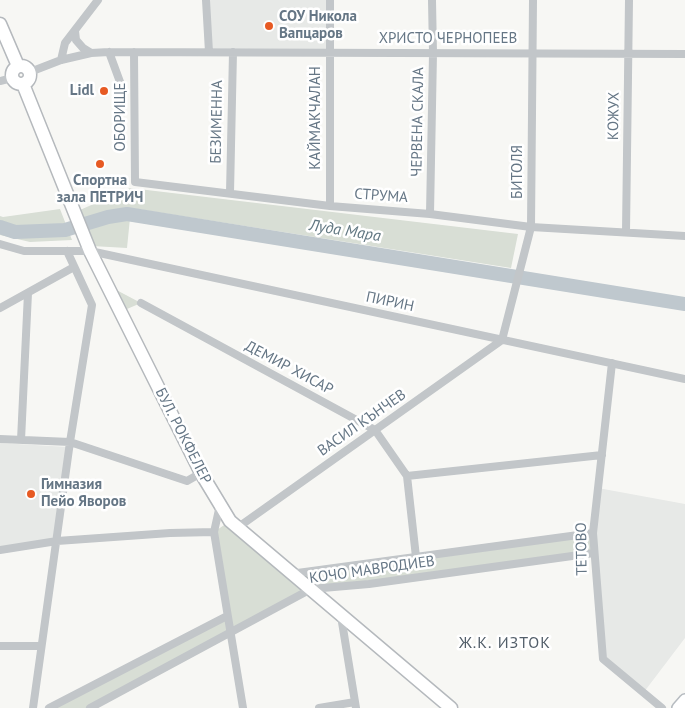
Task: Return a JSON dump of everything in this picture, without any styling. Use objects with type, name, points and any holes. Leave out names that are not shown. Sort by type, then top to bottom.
[{"type":"main road","points":[[0,24],[18,66]]},
{"type":"main road","points":[[18,66],[24,66],[30,72],[30,78],[12,81],[13,69],[18,66]]},
{"type":"main road","name":"БУЛ. РОКФЕЛЕР","points":[[12,81],[73,207],[90,251],[201,473],[230,521],[290,574],[311,589],[451,708]]},
{"type":"main road","points":[[678,708],[685,700]]},
{"type":"street","points":[[61,60],[65,43],[98,0]]},
{"type":"street","points":[[206,0],[209,52]]},
{"type":"street","name":"КАЙМАКЧАЛАН","points":[[330,0],[330,206]]},
{"type":"street","name":"ЧЕРВЕНА СКАЛА","points":[[430,214],[432,0]]},
{"type":"street","name":"БИТОЛЯ","points":[[502,340],[531,227],[533,0]]},
{"type":"street","name":"КОЖУХ","points":[[626,232],[629,0]]},
{"type":"street","points":[[75,31],[76,40],[83,48],[91,52]]},
{"type":"street","name":"ХРИСТО ЧЕРНОПЕЕВ","points":[[30,72],[61,60],[91,52],[685,54]]},
{"type":"street","points":[[108,52],[123,90]]},
{"type":"street","name":"ОБОРИЩЕ","points":[[134,52],[135,182]]},
{"type":"street","name":"БЕЗИМЕННА","points":[[230,193],[233,52]]},
{"type":"street","name":"СТРУМА","points":[[135,182],[330,206],[430,214],[531,227],[685,236]]},
{"type":"street","name":"ПИРИН","points":[[0,244],[24,251],[90,251],[685,379]]},
{"type":"street","points":[[33,708],[70,442],[92,305],[67,251]]},
{"type":"street","points":[[0,308],[74,267]]},
{"type":"street","points":[[21,440],[28,292]]},
{"type":"street","name":"ДЕМИР ХИСАР","points":[[141,303],[375,430],[407,476],[416,557]]},
{"type":"street","name":"ВАСИЛ КЪНЧЕВ","points":[[237,528],[502,340]]},
{"type":"street","name":"ТЕТОВО","points":[[612,363],[593,533],[603,659],[662,708]]},
{"type":"street","points":[[0,439],[70,442],[187,481],[201,473]]},
{"type":"street","points":[[407,476],[602,455]]},
{"type":"street","points":[[220,505],[214,532],[243,708]]},
{"type":"street","points":[[0,550],[57,540],[214,532]]},
{"type":"street","name":"КОЧО МАВРОДИЕВ","points":[[290,574],[593,533]]},
{"type":"street","name":"КОЧО МАВРОДИЕВ","points":[[90,708],[104,704],[230,632],[311,589],[369,584],[594,553]]},
{"type":"street","points":[[49,708],[227,616]]},
{"type":"street","points":[[319,708],[356,705],[341,616]]},
{"type":"street","points":[[0,646],[41,646]]},
{"type":"street","points":[[104,704],[110,708]]},
{"type":"shaded area","name":"СОУ Никола Вапцаров","points":[[206,0],[330,0],[329,52],[209,52]]},
{"type":"shaded area","points":[[130,188],[518,234],[511,268],[131,208],[127,248],[92,246],[80,210]]},
{"type":"shaded area","points":[[60,209],[72,240],[30,242],[0,235],[0,216]]},
{"type":"shaded area","points":[[107,285],[141,303],[120,312]]},
{"type":"shaded area","name":"Гимназия Пейо Яворов","points":[[0,443],[68,447],[57,541],[0,550]]},
{"type":"shaded area","points":[[598,488],[685,504],[685,638],[644,692],[603,659],[594,553]]},
{"type":"shaded area","points":[[230,521],[290,574],[593,533],[594,553],[311,589],[90,708],[49,708],[227,616],[214,532]]},
{"type":"waterway","name":"Луда Мара","points":[[0,227],[15,232],[65,230],[108,217],[127,214],[685,304]]},
{"type":"place","name":"СОУ Никола Вапцаров","points":[[269,26]]},
{"type":"place","name":"Lidl","points":[[104,91]]},
{"type":"place","name":"Спортна зала ПЕТРИЧ","points":[[100,164]]},
{"type":"place","name":"Гимназия Пейо Яворов","points":[[31,494]]},
{"type":"district","name":"Ж.К. ИЗТОК","points":[[505,643]]}]
